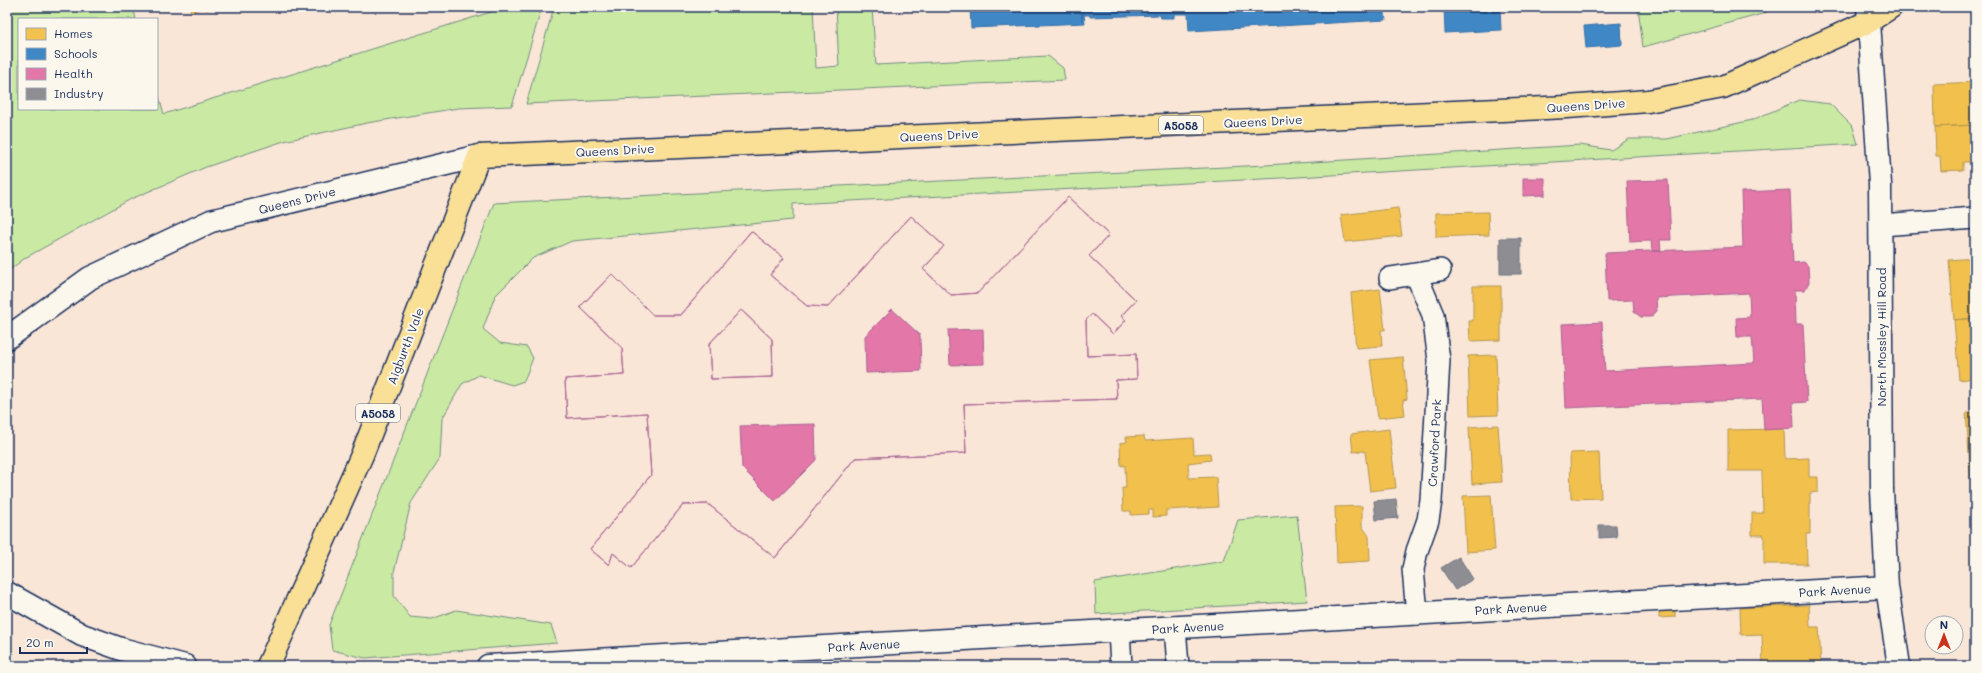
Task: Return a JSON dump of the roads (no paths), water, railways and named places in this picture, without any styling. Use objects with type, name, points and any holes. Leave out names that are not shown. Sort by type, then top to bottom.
[{"type":"main road","name":"Queens Drive","points":[[478,156],[1567,107],[1648,101],[1723,87],[1868,15],[1890,7]]},
{"type":"main road","name":"Aigburth Vale","points":[[268,666],[362,455],[478,156]]},
{"type":"street","name":"North Mossley Hill Road","points":[[1868,15],[1880,184],[1882,490],[1887,587],[1899,666]]},
{"type":"street","name":"Queens Drive","points":[[7,338],[90,278],[211,221],[478,156]]},
{"type":"street","points":[[1881,225],[1975,218]]},
{"type":"street","points":[[1390,278],[1440,270]]},
{"type":"street","name":"Crawford Park","points":[[1416,274],[1433,315],[1439,360],[1431,501],[1428,520],[1417,551],[1413,569],[1417,614]]},
{"type":"street","name":"Park Avenue","points":[[488,666],[1887,587]]},
{"type":"street","points":[[7,593],[82,636],[121,649],[185,666]]},
{"type":"street","points":[[1175,627],[1178,666]]},
{"type":"street","points":[[1119,630],[1121,666]]}]
